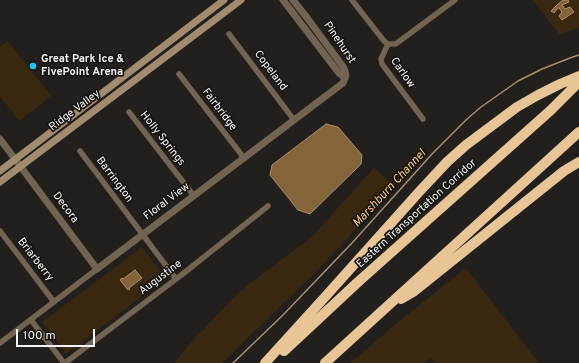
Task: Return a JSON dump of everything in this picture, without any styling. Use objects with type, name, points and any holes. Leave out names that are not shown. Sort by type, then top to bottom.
[{"type":"highway","points":[[265,363],[331,292],[447,162],[466,145],[523,103],[579,76]]},
{"type":"highway","name":"Eastern Transportation Corridor","points":[[271,363],[358,282],[545,115],[579,82]]},
{"type":"highway","points":[[325,363],[579,132]]},
{"type":"highway","points":[[379,313],[413,292],[564,171],[579,162]]},
{"type":"main road","name":"Ridge Valley","points":[[0,171],[224,0]]},
{"type":"main road","name":"Ridge Valley","points":[[0,182],[241,0]]},
{"type":"street","name":"Pinehurst","points":[[283,0],[338,72],[345,78]]},
{"type":"street","name":"Pinehurst","points":[[293,0],[344,68],[346,75],[345,78]]},
{"type":"street","points":[[352,0],[388,44]]},
{"type":"street","name":"Carlow","points":[[424,119],[382,64],[381,59],[388,44],[398,43],[455,0]]},
{"type":"street","name":"Copeland","points":[[229,34],[294,120]]},
{"type":"street","name":"Fairbridge","points":[[179,74],[244,158]]},
{"type":"street","name":"Floral View","points":[[0,343],[343,83],[345,78]]},
{"type":"street","name":"Holly Springs","points":[[129,112],[194,196]]},
{"type":"street","name":"Decora","points":[[0,139],[97,269]]},
{"type":"street","name":"Barrington","points":[[80,151],[176,279]]},
{"type":"street","name":"Augustine","points":[[64,363],[176,279],[268,206]]},
{"type":"street","name":"Briarberry","points":[[0,231],[54,302]]},
{"type":"street","points":[[31,320],[64,363]]},
{"type":"shaded area","points":[[533,0],[579,0],[579,28],[559,34]]},
{"type":"shaded area","points":[[563,0],[568,0],[569,2],[562,5],[565,9],[570,7],[574,12],[562,20],[559,16],[562,12],[559,8],[554,13],[551,11]]},
{"type":"shaded area","points":[[8,41],[51,96],[19,121],[0,96],[0,47]]},
{"type":"shaded area","points":[[326,124],[338,127],[362,155],[361,164],[310,214],[298,210],[270,175],[272,165]]},
{"type":"shaded area","points":[[374,168],[396,187],[316,272],[222,363],[175,363],[186,348],[239,292],[314,235]]},
{"type":"shaded area","points":[[142,247],[166,278],[66,354],[42,322]]},
{"type":"shaded area","points":[[466,268],[539,363],[435,363],[430,358],[426,363],[350,363],[402,319]]},
{"type":"shaded area","points":[[135,270],[142,278],[128,290],[120,280]]},
{"type":"waterway","name":"Marshburn Channel","points":[[233,363],[283,315],[352,243],[432,154],[466,120],[481,107],[518,81],[542,69],[579,55]]},
{"type":"place","name":"Great Park Ice & FivePoint Arena","points":[[33,66]]}]
